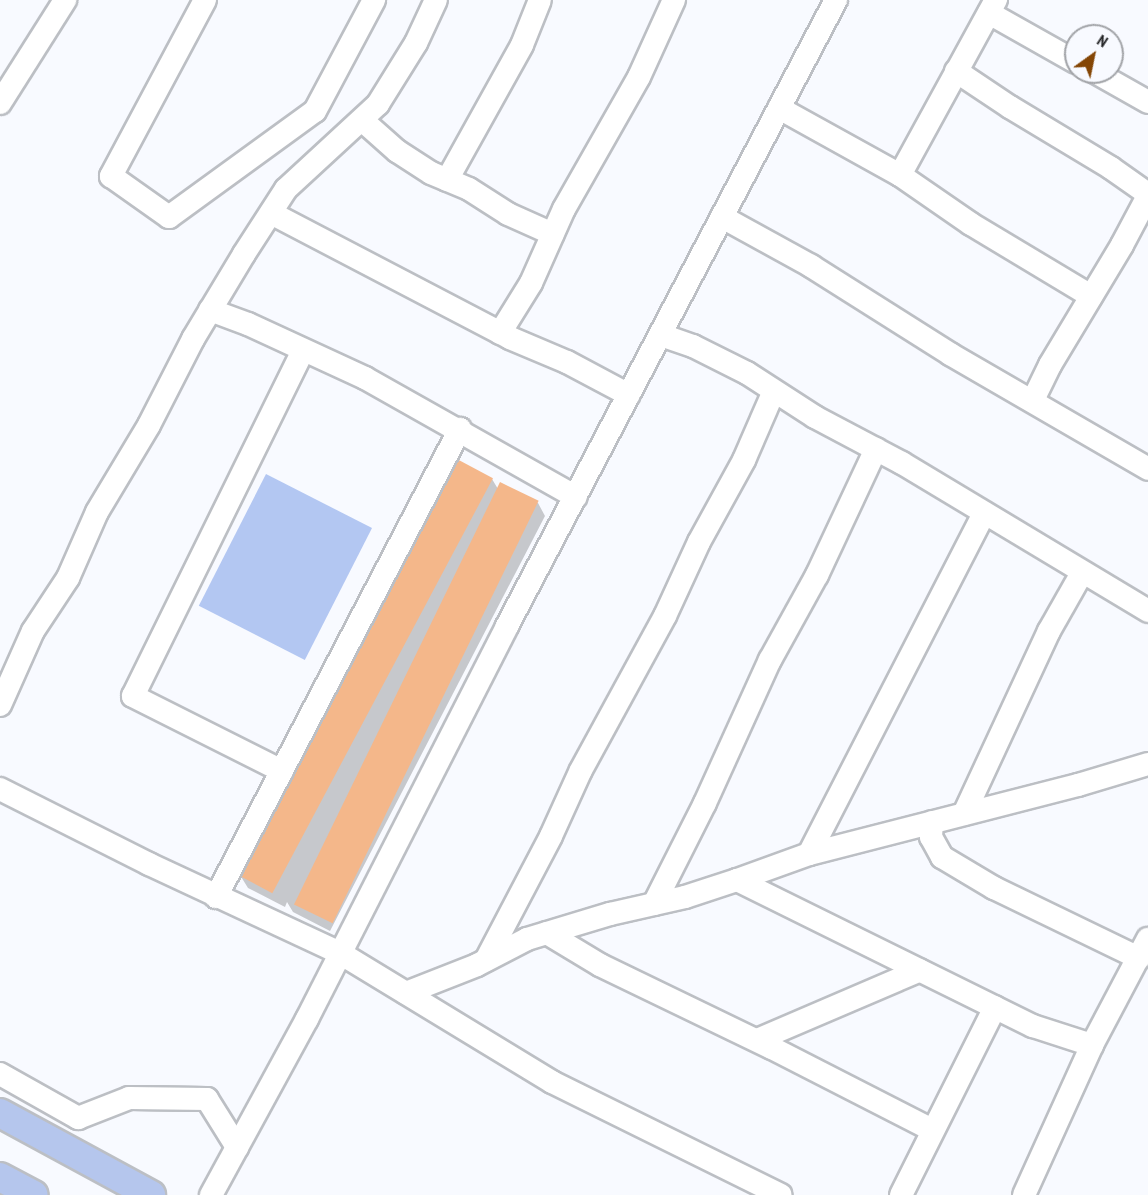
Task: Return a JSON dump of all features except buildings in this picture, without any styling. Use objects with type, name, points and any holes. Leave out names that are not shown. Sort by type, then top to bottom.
[{"type":"main road","points":[[0,1113],[151,1195]]},
{"type":"main road","points":[[0,1177],[34,1195]]},
{"type":"street","points":[[2,96],[65,0]]},
{"type":"street","points":[[205,0],[111,176],[169,217],[315,111],[374,0]]},
{"type":"street","points":[[0,705],[33,631],[68,578],[97,512],[148,425],[210,310],[286,189],[378,104],[410,53],[436,0]]},
{"type":"street","points":[[447,180],[522,45],[540,0]]},
{"type":"street","points":[[500,333],[531,283],[564,209],[639,77],[674,0]]},
{"type":"street","points":[[211,1195],[340,954],[836,0]]},
{"type":"street","points":[[900,175],[992,7],[1064,54]]},
{"type":"street","points":[[956,71],[1148,195],[1122,245],[1050,365],[1033,400]]},
{"type":"street","points":[[1116,84],[1148,102]]},
{"type":"street","points":[[779,108],[900,175],[971,224],[1091,296]]},
{"type":"street","points":[[362,120],[397,151],[447,180],[469,189],[508,214],[553,234]]},
{"type":"street","points":[[271,213],[500,333],[567,362],[629,395]]},
{"type":"street","points":[[723,216],[811,266],[950,354],[1146,463]]},
{"type":"street","points":[[210,310],[365,378],[405,402],[460,429],[576,497]]},
{"type":"street","points":[[661,335],[738,369],[815,417],[876,449],[1148,611]]},
{"type":"street","points":[[282,771],[133,696],[303,351]]},
{"type":"street","points":[[486,960],[551,836],[581,770],[665,616],[699,542],[744,460],[774,391]]},
{"type":"street","points":[[216,897],[460,429]]},
{"type":"street","points":[[654,904],[705,803],[770,660],[817,575],[876,449]]},
{"type":"street","points":[[809,854],[984,513]]},
{"type":"street","points":[[964,814],[1049,631],[1082,573]]},
{"type":"street","points":[[406,993],[486,960],[527,939],[737,880],[809,854],[1148,764]]},
{"type":"street","points":[[0,789],[216,897],[340,954],[552,1082],[781,1195]]},
{"type":"street","points":[[932,822],[931,837],[942,857],[994,888],[1144,949],[1092,1045],[1024,1195]]},
{"type":"street","points":[[737,880],[1033,1026],[1092,1045]]},
{"type":"street","points":[[547,933],[600,965],[757,1040],[932,1130]]},
{"type":"street","points":[[757,1040],[920,970]]},
{"type":"street","points":[[901,1195],[995,1006]]},
{"type":"street","points":[[0,1074],[78,1118],[129,1098],[207,1100],[237,1147]]},
{"type":"shaded area","points":[[266,474],[372,528],[305,660],[199,606]]}]
